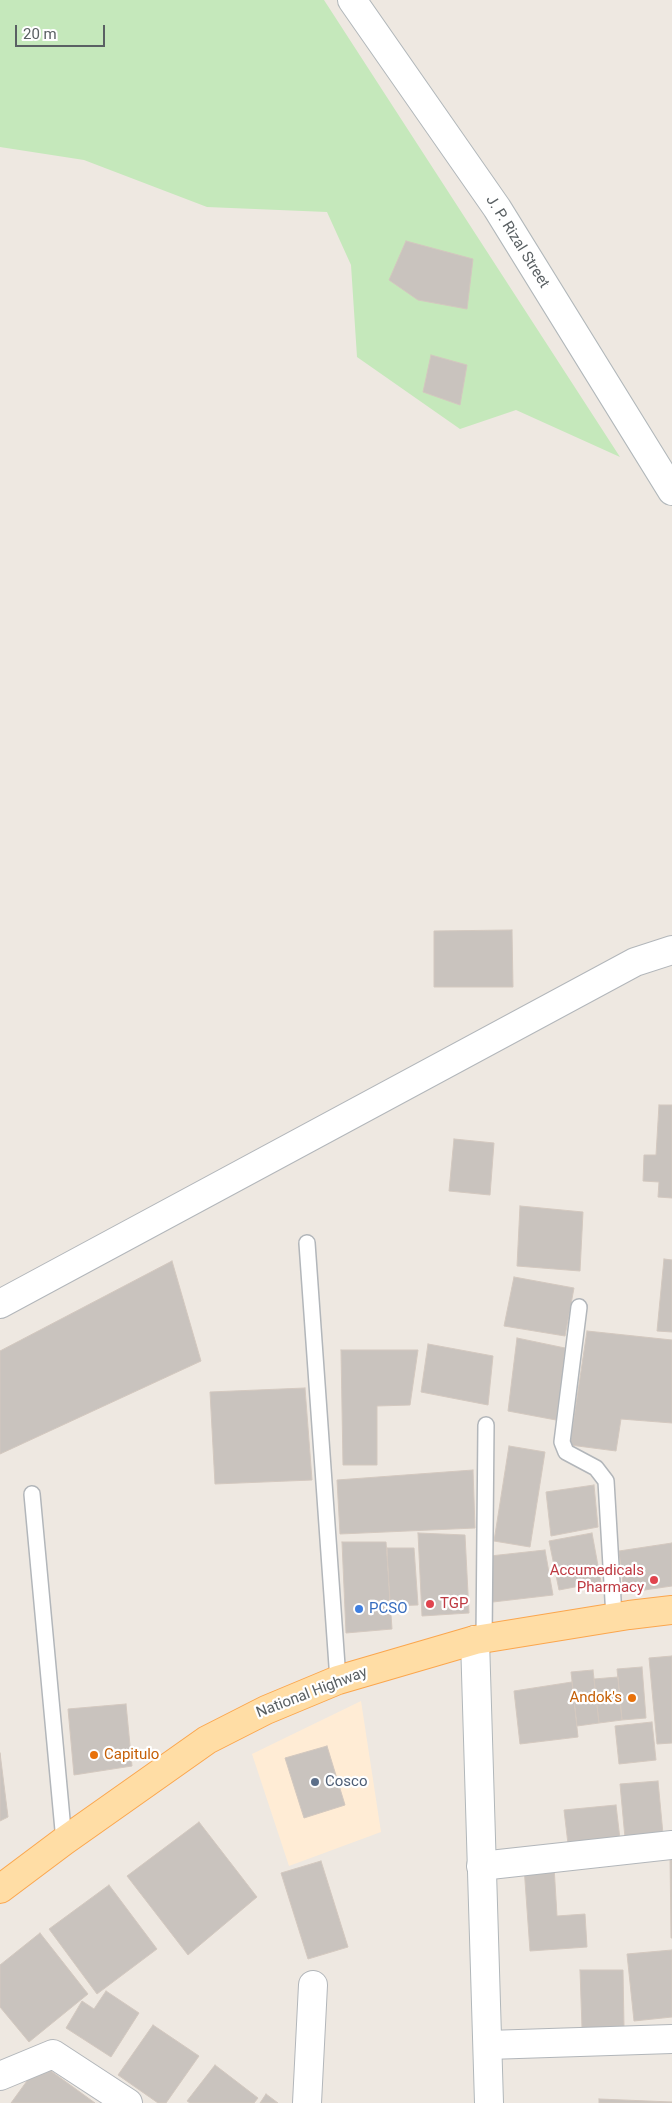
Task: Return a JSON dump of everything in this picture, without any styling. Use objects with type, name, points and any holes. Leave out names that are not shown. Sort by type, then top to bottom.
[{"type":"main road","name":"National Highway","points":[[0,1889],[64,1841],[207,1740],[266,1710],[338,1680],[480,1640],[614,1617],[672,1610]]},
{"type":"street","name":"J. P. Rizal Street","points":[[352,0],[497,208],[672,491]]},
{"type":"street","points":[[0,1304],[635,962],[672,950]]},
{"type":"street","points":[[480,1640],[481,1866],[490,2103]]},
{"type":"street","points":[[481,1866],[672,1845]]},
{"type":"street","points":[[307,2103],[313,1985]]},
{"type":"street","points":[[488,2045],[672,2039]]},
{"type":"street","points":[[0,2076],[53,2054],[128,2103]]},
{"type":"lane","points":[[307,1243],[338,1680]]},
{"type":"lane","points":[[578,1307],[562,1442],[566,1452],[596,1468],[606,1481],[614,1617]]},
{"type":"lane","points":[[480,1640],[486,1425]]},
{"type":"lane","points":[[32,1494],[64,1841]]},
{"type":"shaded area","points":[[361,1701],[381,1832],[289,1866],[252,1754]]},
{"type":"green space","points":[[0,0],[324,0],[620,457],[516,410],[460,429],[357,357],[351,265],[327,212],[207,207],[84,160],[0,147]]},
{"type":"building","points":[[406,241],[473,259],[467,309],[418,300],[389,280]]},
{"type":"building","points":[[431,355],[467,365],[460,405],[423,392]]},
{"type":"building","points":[[512,930],[513,987],[434,987],[434,931]]},
{"type":"building","points":[[659,1105],[672,1105],[672,1198],[658,1197],[659,1182],[643,1181],[644,1155],[656,1155]]},
{"type":"building","points":[[454,1139],[494,1143],[490,1195],[449,1191]]},
{"type":"building","points":[[520,1206],[583,1212],[580,1271],[517,1266]]},
{"type":"building","points":[[664,1259],[672,1260],[672,1332],[657,1331]]},
{"type":"building","points":[[172,1261],[201,1361],[0,1454],[0,1351]]},
{"type":"building","points":[[514,1277],[574,1288],[565,1336],[504,1326]]},
{"type":"building","points":[[587,1331],[672,1340],[672,1423],[621,1419],[616,1451],[570,1445]]},
{"type":"building","points":[[517,1338],[565,1348],[556,1420],[508,1411]]},
{"type":"building","points":[[428,1344],[493,1356],[488,1405],[421,1392]]},
{"type":"building","points":[[341,1350],[418,1350],[410,1405],[377,1406],[377,1465],[343,1465]]},
{"type":"building","points":[[305,1388],[312,1480],[215,1484],[210,1392]]},
{"type":"building","points":[[509,1446],[545,1452],[530,1547],[494,1541]]},
{"type":"building","points":[[473,1470],[475,1528],[340,1534],[337,1480]]},
{"type":"building","points":[[594,1485],[598,1527],[551,1536],[546,1492]]},
{"type":"building","points":[[418,1533],[465,1535],[469,1613],[422,1616]]},
{"type":"building","points":[[592,1533],[601,1582],[559,1590],[549,1541]]},
{"type":"building","points":[[342,1542],[386,1542],[392,1629],[346,1633]]},
{"type":"building","points":[[672,1543],[672,1586],[624,1593],[619,1551]]},
{"type":"building","points":[[387,1548],[414,1548],[418,1605],[390,1606]]},
{"type":"building","points":[[545,1550],[553,1595],[493,1602],[490,1556]]},
{"type":"building","points":[[672,1656],[672,1743],[657,1744],[649,1658]]},
{"type":"building","name":"Andok's","points":[[642,1667],[646,1718],[622,1720],[617,1669]]},
{"type":"building","points":[[593,1670],[599,1723],[577,1726],[571,1672]]},
{"type":"building","points":[[618,1677],[622,1720],[599,1723],[594,1679]]},
{"type":"building","points":[[572,1682],[578,1737],[520,1744],[514,1691]]},
{"type":"building","points":[[126,1704],[132,1766],[74,1775],[68,1709]]},
{"type":"building","points":[[652,1722],[656,1760],[619,1764],[615,1726]]},
{"type":"building","name":"Cosco","points":[[327,1746],[345,1805],[304,1818],[285,1758]]},
{"type":"building","points":[[0,1753],[8,1817],[0,1821]]},
{"type":"building","points":[[658,1781],[663,1834],[625,1838],[620,1784]]},
{"type":"building","points":[[616,1805],[620,1839],[568,1844],[564,1810]]},
{"type":"building","points":[[199,1822],[257,1897],[188,1955],[127,1876]]},
{"type":"building","points":[[670,1852],[672,1852],[672,1938],[671,1938]]},
{"type":"building","points":[[321,1861],[348,1947],[308,1959],[281,1873]]},
{"type":"building","points":[[554,1866],[557,1916],[585,1914],[587,1947],[530,1951],[524,1867]]},
{"type":"building","points":[[109,1885],[157,1949],[97,1994],[49,1929]]},
{"type":"building","points":[[40,1933],[88,1994],[29,2042],[0,2007],[0,1965]]},
{"type":"building","points":[[672,1950],[672,2017],[634,2021],[627,1954]]},
{"type":"building","points":[[580,1970],[623,1970],[624,2027],[582,2028]]},
{"type":"building","points":[[106,1991],[139,2013],[111,2057],[66,2028],[82,2001],[94,2009]]},
{"type":"building","points":[[153,2025],[199,2056],[166,2103],[158,2103],[118,2075]]},
{"type":"building","points":[[40,2063],[95,2103],[11,2103]]},
{"type":"building","points":[[215,2065],[258,2098],[254,2103],[190,2103],[187,2101]]},
{"type":"building","points":[[266,2094],[278,2103],[260,2103]]},
{"type":"building","points":[[599,2099],[672,2102],[672,2103],[599,2103]]},
{"type":"place","name":"Accumedicals Pharmacy","points":[[654,1580]]},
{"type":"place","name":"TGP","points":[[430,1604]]},
{"type":"place","name":"PCSO","points":[[359,1609]]},
{"type":"place","name":"Andok's","points":[[632,1698]]},
{"type":"place","name":"Capitulo","points":[[94,1755]]},
{"type":"place","name":"Cosco","points":[[315,1782]]}]
